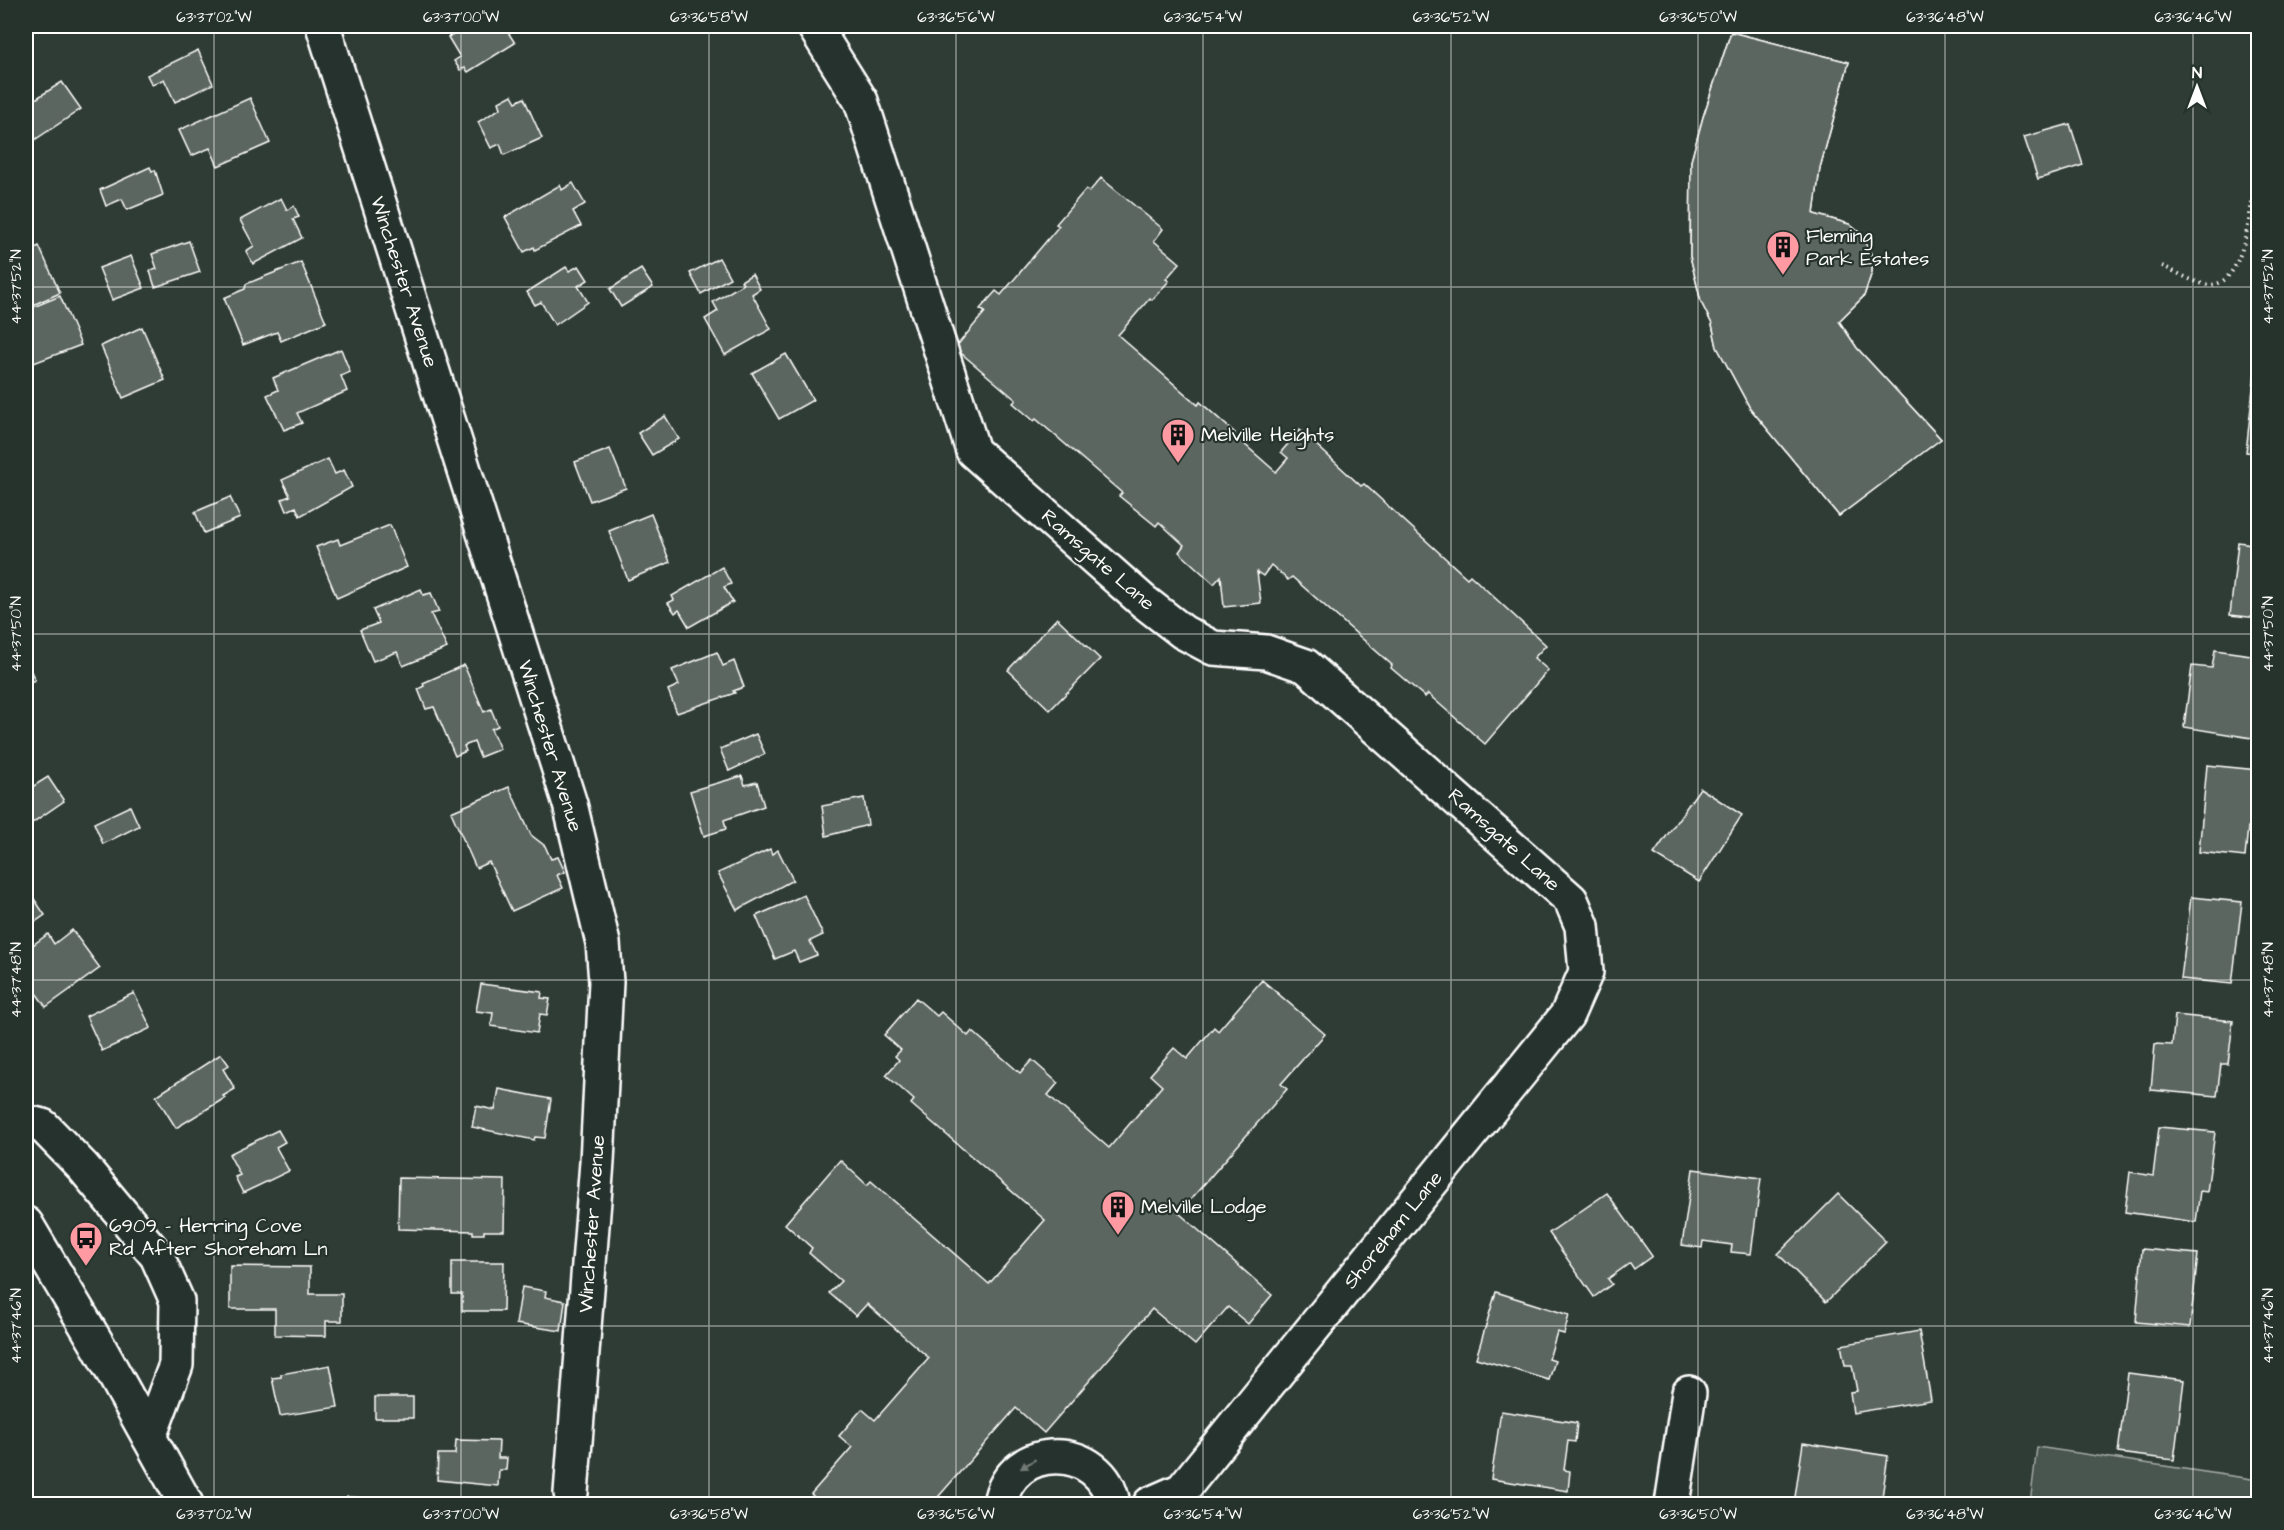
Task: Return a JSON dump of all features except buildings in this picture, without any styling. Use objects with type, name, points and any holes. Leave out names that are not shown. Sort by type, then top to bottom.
[{"type":"street","name":"Winchester Avenue","points":[[323,26],[570,804],[603,943],[606,982],[597,1162],[571,1493]]},
{"type":"street","name":"Ramsgate Lane","points":[[814,26],[861,101],[973,451],[1143,601],[1183,632],[1213,648],[1266,652],[1306,666],[1571,900],[1582,926]]},
{"type":"street","name":"Shoreham Lane","points":[[1150,1504],[1182,1490],[1567,1015],[1586,972],[1582,926]]},
{"type":"street","points":[[26,1122],[43,1126],[83,1167],[157,1256],[177,1301],[176,1365],[149,1437]]},
{"type":"street","points":[[26,1224],[99,1347],[186,1504]]},
{"type":"street","points":[[1672,1504],[1689,1393]]},
{"type":"street","points":[[1000,1504],[1010,1479],[1023,1466],[1039,1458],[1057,1455],[1077,1459],[1094,1468],[1106,1483],[1113,1504]]},
{"type":"path","points":[[2162,266],[2204,284],[2217,285],[2231,276],[2244,245],[2254,183],[2259,179]]},
{"type":"shaded area","points":[[2037,1447],[2258,1480],[2258,1504],[2030,1504]]},
{"type":"place","name":"Fleming Park Estates","points":[[1783,276]]},
{"type":"place","name":"Melville Heights","points":[[1178,464]]},
{"type":"place","name":"Melville Lodge","points":[[1118,1236]]},
{"type":"place","name":"6909 - Herring Cove Rd After Shoreham Ln","points":[[86,1267]]}]
